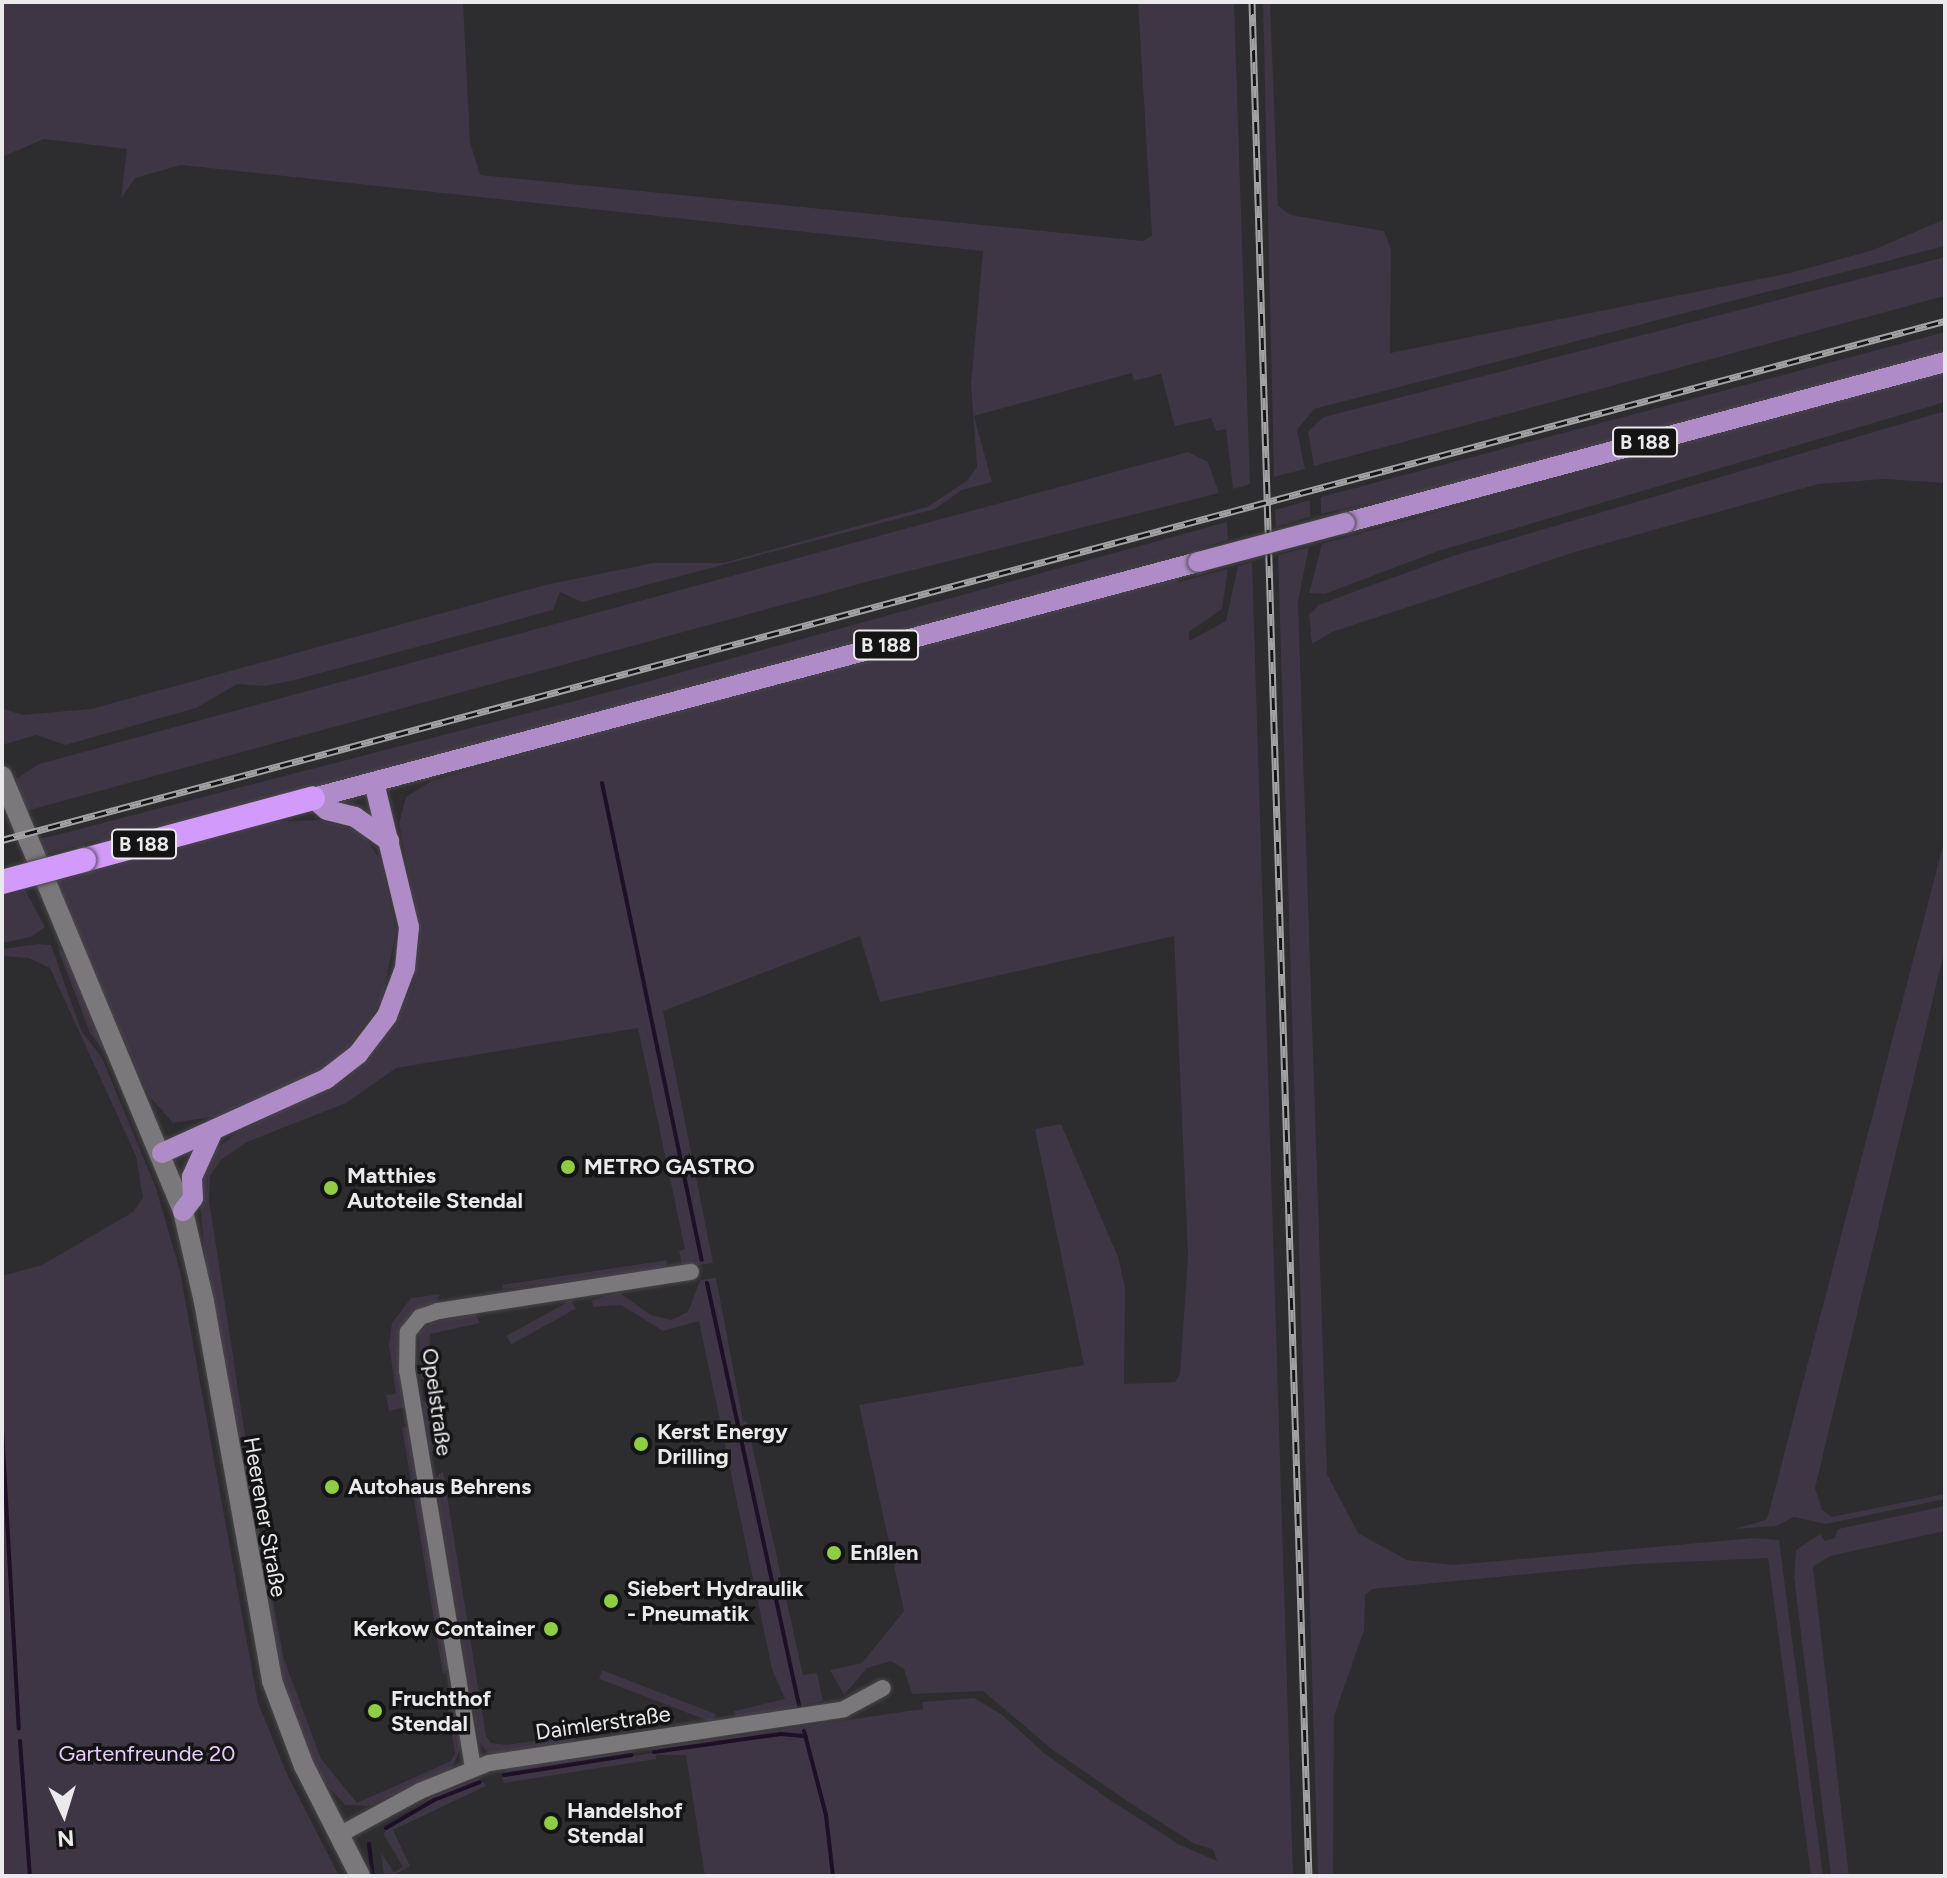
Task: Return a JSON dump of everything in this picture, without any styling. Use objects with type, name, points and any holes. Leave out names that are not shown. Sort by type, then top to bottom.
[{"type":"highway","name":"B 188","points":[[2,882],[313,798]]},
{"type":"main road","name":"B 188","points":[[313,798],[1945,362]]},
{"type":"main road","name":"Heerener Straße","points":[[2,776],[162,1153],[183,1211],[204,1302],[266,1658],[290,1733],[360,1876]]},
{"type":"main road","points":[[162,1153],[212,1133],[334,1074],[381,1026],[402,981],[409,942],[404,894],[374,782]]},
{"type":"main road","points":[[313,798],[327,810],[355,817],[389,841]]},
{"type":"main road","points":[[183,1211],[193,1198],[192,1177],[212,1133]]},
{"type":"street","name":"Opelstraße","points":[[473,1768],[407,1371],[408,1332],[420,1317],[438,1311],[691,1272]]},
{"type":"street","name":"Daimlerstraße","points":[[339,1835],[473,1768],[844,1709],[883,1688]]},
{"type":"green space","points":[[2,2],[463,2],[470,142],[480,175],[1143,241],[1152,235],[1138,2],[1234,2],[1250,484],[1233,489],[1226,429],[1216,431],[1211,418],[1175,426],[1161,374],[1134,381],[1132,373],[974,416],[992,482],[962,490],[935,509],[582,602],[560,592],[553,610],[295,680],[264,686],[237,684],[196,708],[65,745],[36,735],[2,745],[2,708],[22,715],[91,709],[545,585],[653,563],[723,563],[927,507],[967,481],[977,467],[971,384],[983,251],[181,165],[135,178],[121,199],[127,149],[44,139],[2,157]]},
{"type":"green space","points":[[1263,2],[1270,2],[1278,206],[1291,215],[1384,231],[1391,250],[1390,353],[1790,273],[1873,250],[1945,219],[1945,246],[1314,409],[1297,430],[1305,469],[1274,477]]},
{"type":"green space","points":[[1945,257],[1945,296],[1314,466],[1308,431],[1324,417]]},
{"type":"green space","points":[[1945,332],[1945,352],[1456,484],[1321,514],[1321,497]]},
{"type":"green space","points":[[1945,371],[1945,402],[1438,551],[1325,594],[1309,593],[1322,544]]},
{"type":"green space","points":[[1945,411],[1945,483],[1884,479],[1818,484],[1575,552],[1332,632],[1312,644],[1309,615],[1319,605],[1361,589],[1456,555]]},
{"type":"green space","points":[[1188,452],[1208,462],[1219,493],[870,581],[26,811],[19,792],[16,779],[39,764]]},
{"type":"green space","points":[[1310,500],[1310,517],[1276,527],[1275,510]]},
{"type":"green space","points":[[1227,522],[1228,540],[1005,604],[105,844],[99,840],[43,855],[37,840],[613,691]]},
{"type":"green space","points":[[1309,547],[1298,601],[1327,1474],[1358,1533],[1407,1560],[1453,1565],[1754,1538],[1779,1540],[1823,1876],[1811,1876],[1768,1558],[1635,1564],[1372,1589],[1365,1595],[1364,1630],[1334,1716],[1333,1876],[1318,1876],[1278,555]]},
{"type":"green space","points":[[1252,562],[1293,1876],[705,1876],[686,1755],[656,1755],[656,1759],[504,1783],[502,1776],[506,1769],[631,1751],[634,1756],[652,1753],[653,1748],[923,1709],[922,1702],[974,1698],[1001,1714],[1044,1753],[1107,1798],[1180,1845],[1217,1861],[1213,1849],[1195,1844],[1133,1805],[1053,1750],[983,1691],[912,1694],[904,1669],[891,1661],[867,1668],[844,1695],[830,1670],[862,1663],[904,1611],[859,1405],[1084,1365],[1035,1129],[1061,1124],[1118,1257],[1125,1287],[1124,1384],[1175,1382],[1180,1374],[1188,1256],[1174,936],[880,1002],[860,936],[663,1011],[713,1263],[683,1267],[679,1251],[685,1249],[638,1028],[396,1068],[346,1103],[247,1142],[221,1160],[210,1176],[209,1200],[262,1546],[284,1659],[321,1759],[357,1803],[451,1761],[455,1754],[445,1690],[454,1699],[462,1745],[452,1768],[369,1806],[345,1805],[320,1778],[285,1696],[206,1269],[198,1181],[212,1152],[238,1132],[347,1078],[396,1022],[413,983],[420,934],[399,823],[406,797],[431,781],[591,734],[1176,578],[1178,582],[1228,569],[1222,609],[1189,632],[1189,641],[1226,621],[1238,566]]},
{"type":"green space","points":[[320,820],[362,832],[381,861],[396,931],[382,1000],[349,1047],[323,1069],[218,1116],[173,1123],[148,1095],[54,882],[265,822]]},
{"type":"green space","points":[[1945,838],[1945,949],[1815,1488],[1822,1510],[1832,1517],[1945,1494],[1945,1499],[1826,1524],[1794,1517],[1776,1526],[1734,1529],[1766,1520],[1769,1512]]},
{"type":"green space","points":[[25,890],[45,927],[31,937],[2,943],[2,897]]},
{"type":"green space","name":"Gartenfreunde 20","points":[[51,945],[81,1030],[102,1058],[156,1188],[180,1271],[258,1703],[287,1774],[339,1876],[2,1876],[2,1276],[42,1265],[133,1212],[143,1198],[136,1156],[50,968],[29,958],[2,956],[2,949]]},
{"type":"green space","points":[[57,947],[70,958],[111,1060],[90,1033]]},
{"type":"green space","points":[[667,1260],[666,1269],[503,1289],[502,1285]]},
{"type":"green space","points":[[716,1278],[743,1421],[747,1422],[803,1675],[817,1673],[823,1701],[736,1718],[734,1711],[785,1699],[772,1669],[699,1321],[663,1331],[621,1305],[593,1307],[592,1300],[618,1292],[651,1315],[671,1320],[688,1312],[700,1280]]},
{"type":"green space","points":[[440,1294],[436,1303],[410,1315],[400,1330],[406,1407],[389,1411],[386,1395],[396,1394],[389,1345],[392,1323],[411,1298]]},
{"type":"green space","points":[[571,1300],[576,1309],[511,1345],[506,1336]]},
{"type":"green space","points":[[475,1314],[480,1323],[430,1334],[428,1380],[420,1379],[419,1332],[431,1323]]},
{"type":"green space","points":[[431,1397],[440,1454],[430,1452],[423,1402]]},
{"type":"green space","points":[[402,1427],[408,1428],[449,1668],[443,1674]]},
{"type":"green space","points":[[443,1471],[486,1736],[491,1743],[506,1745],[578,1734],[574,1742],[498,1754],[488,1753],[479,1742],[435,1478]]},
{"type":"green space","points":[[1945,1506],[1945,1531],[1830,1556],[1813,1567],[1849,1876],[1831,1876],[1794,1577],[1796,1550],[1820,1534],[1825,1541],[1835,1538],[1838,1529]]},
{"type":"green space","points":[[602,1670],[716,1714],[713,1722],[599,1679]]},
{"type":"green space","points":[[479,1778],[486,1786],[393,1830],[410,1866],[393,1876],[384,1876],[381,1853],[394,1872],[403,1867],[384,1835],[386,1827],[432,1797]]},
{"type":"waterway","points":[[602,783],[702,1260]]},
{"type":"waterway","points":[[707,1283],[799,1706]]},
{"type":"waterway","points":[[2,1429],[19,1729]]},
{"type":"waterway","points":[[804,1731],[826,1815],[833,1876]]},
{"type":"waterway","points":[[654,1752],[781,1734],[806,1736]]},
{"type":"waterway","points":[[20,1741],[30,1876]]},
{"type":"waterway","points":[[504,1775],[631,1755]]},
{"type":"waterway","points":[[386,1828],[434,1800],[480,1782]]},
{"type":"waterway","points":[[369,1844],[373,1876]]},
{"type":"railway","points":[[1252,2],[1309,1876]]},
{"type":"railway","points":[[2,840],[1945,321]]},
{"type":"place","name":"METRO GASTRO","points":[[568,1167]]},
{"type":"place","name":"Matthies Autoteile Stendal","points":[[331,1188]]},
{"type":"place","name":"Kerst Energy Drilling","points":[[641,1444]]},
{"type":"place","name":"Autohaus Behrens","points":[[332,1487]]},
{"type":"place","name":"Enßlen","points":[[834,1553]]},
{"type":"place","name":"Siebert Hydraulik - Pneumatik","points":[[611,1601]]},
{"type":"place","name":"Kerkow Container","points":[[551,1629]]},
{"type":"place","name":"Fruchthof Stendal","points":[[375,1711]]},
{"type":"place","name":"Handelshof Stendal","points":[[551,1823]]}]
